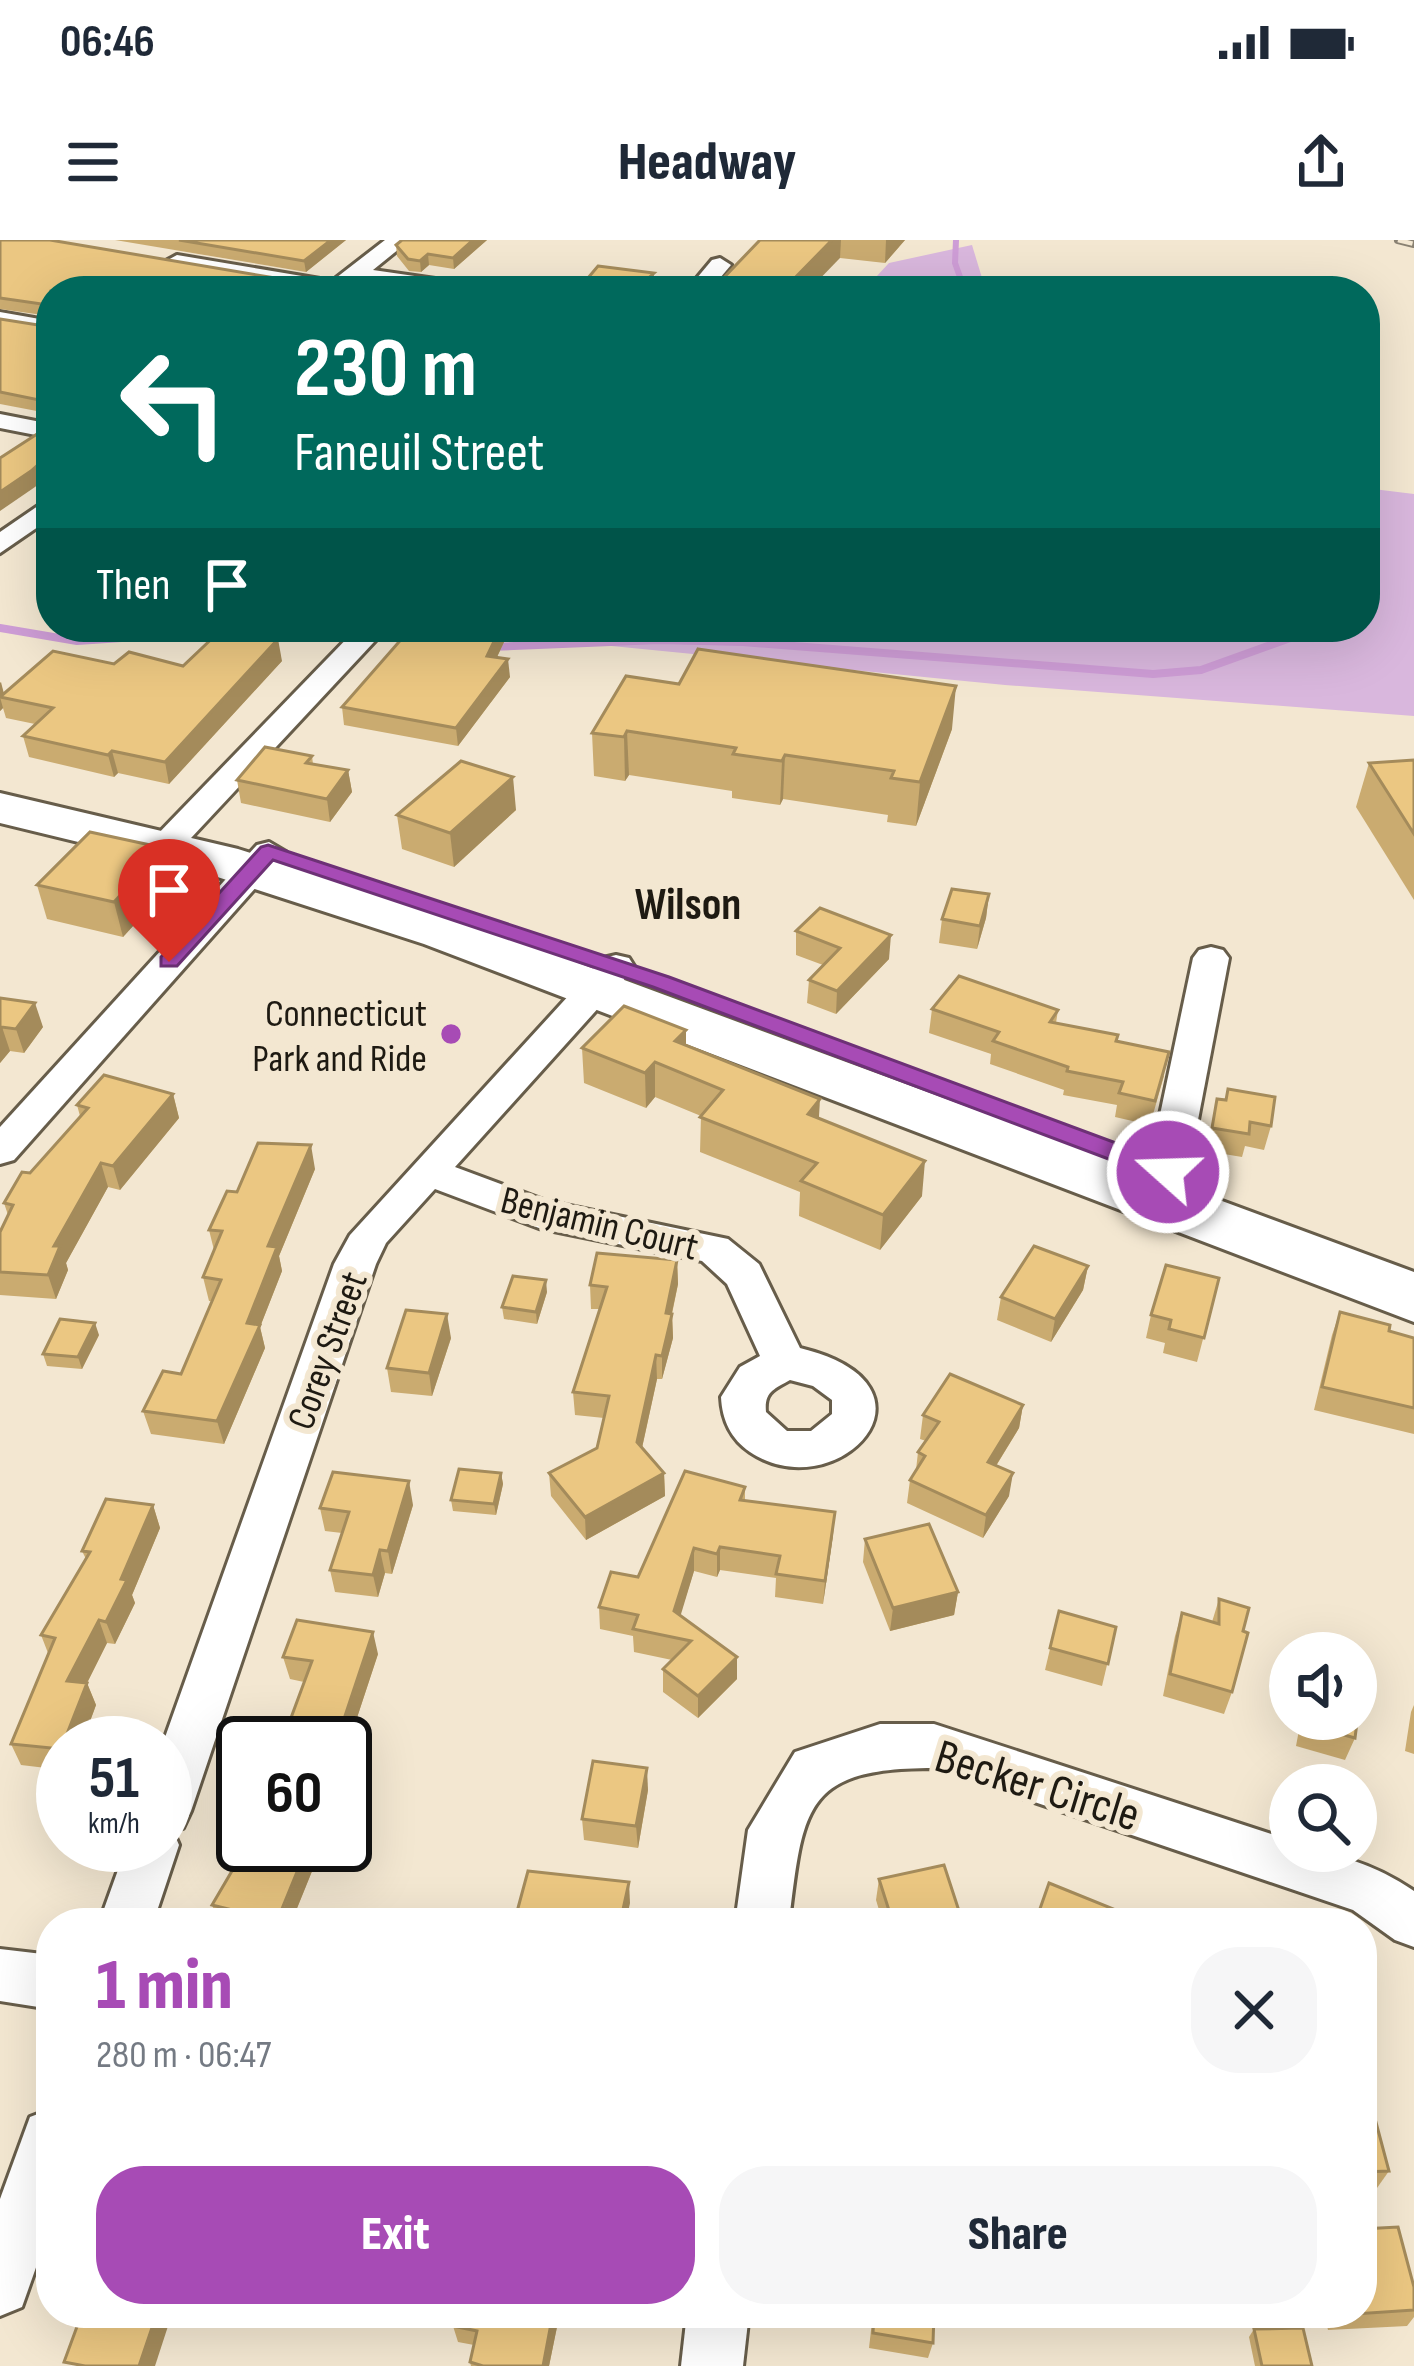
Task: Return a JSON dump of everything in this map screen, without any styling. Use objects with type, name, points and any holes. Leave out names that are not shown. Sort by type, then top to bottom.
[{"type":"main road","points":[[0,786],[260,861],[1168,1172],[1337,1251],[1414,1298]]},
{"type":"main road","points":[[0,808],[174,837]]},
{"type":"main road","points":[[607,977],[1337,1251],[1414,1264]]},
{"type":"street","points":[[351,276],[399,240]]},
{"type":"street","points":[[161,259],[283,276]]},
{"type":"street","points":[[710,276],[720,265]]},
{"type":"street","points":[[0,319],[36,325]]},
{"type":"street","points":[[0,421],[36,428]]},
{"type":"street","points":[[0,545],[36,519]]},
{"type":"street","points":[[174,837],[360,642]]},
{"type":"street","points":[[0,1151],[260,861]]},
{"type":"street","points":[[1168,1172],[1211,958]]},
{"type":"street","name":"Corey Street","points":[[192,1732],[355,1264],[370,1235],[607,977]]},
{"type":"street","name":"Benjamin Court","points":[[427,1171],[539,1214],[714,1249],[744,1275],[785,1363]]},
{"type":"street","name":"Becker Circle","points":[[764,1908],[774,1830],[813,1768],[880,1746],[934,1746],[1370,1891],[1414,1922]]},
{"type":"street","points":[[131,1908],[144,1872]]},
{"type":"street","points":[[0,1975],[36,1980]]},
{"type":"street","points":[[0,2284],[36,2181]]},
{"type":"street","points":[[712,2366],[716,2328]]},
{"type":"shaded area","points":[[972,245],[981,276],[877,276],[889,263]]},
{"type":"shaded area","points":[[1380,490],[1414,494],[1414,716],[1005,685],[571,642],[1380,642]]},
{"type":"building","points":[[0,240],[50,240],[263,276],[36,276],[36,303],[0,298]]},
{"type":"building","points":[[179,240],[331,240],[304,261]]},
{"type":"building","points":[[402,240],[473,240],[453,258],[428,254],[420,261],[408,259],[396,245]]},
{"type":"building","points":[[760,240],[832,240],[797,276],[725,276]]},
{"type":"building","points":[[598,266],[654,273],[651,276],[590,276]]},
{"type":"building","points":[[0,319],[36,325],[36,399],[0,392]]},
{"type":"building","points":[[36,435],[36,466],[0,492],[0,458]]},
{"type":"building","points":[[208,642],[275,642],[165,762],[23,736],[53,708],[0,697],[53,651],[114,664],[129,652],[183,666]]},
{"type":"building","points":[[399,642],[494,642],[487,656],[508,659],[456,728],[342,707]]},
{"type":"building","points":[[698,649],[956,686],[920,782],[891,778],[894,771],[785,755],[782,761],[733,754],[736,748],[627,731],[624,737],[592,733],[626,676],[679,684]]},
{"type":"building","points":[[265,747],[312,756],[306,763],[348,770],[327,799],[237,780]]},
{"type":"building","points":[[1414,760],[1414,834],[1369,763]]},
{"type":"building","points":[[461,761],[513,777],[450,833],[397,815]]},
{"type":"building","points":[[90,832],[164,848],[114,902],[37,885]]},
{"type":"building","points":[[952,889],[989,894],[980,926],[942,919]]},
{"type":"building","points":[[820,908],[891,935],[837,991],[809,980],[840,948],[796,931]]},
{"type":"building","points":[[959,976],[1058,1010],[1050,1022],[1118,1035],[1116,1041],[1169,1052],[1155,1101],[1119,1093],[1123,1082],[1067,1071],[1068,1067],[993,1041],[999,1032],[932,1009]]},
{"type":"building","points":[[0,998],[35,1003],[16,1029],[0,1030]]},
{"type":"building","points":[[624,1006],[686,1030],[675,1041],[820,1099],[808,1114],[925,1161],[883,1215],[801,1181],[817,1163],[700,1117],[723,1090],[655,1062],[645,1073],[582,1048]]},
{"type":"building","points":[[104,1075],[173,1094],[113,1166],[101,1163],[54,1246],[60,1246],[48,1275],[0,1272],[0,1232],[13,1205],[4,1203],[22,1172],[30,1173],[88,1108],[77,1105]]},
{"type":"building","points":[[1228,1089],[1275,1097],[1271,1126],[1250,1122],[1249,1134],[1212,1128],[1217,1099],[1226,1100]]},
{"type":"building","points":[[258,1143],[311,1145],[268,1246],[277,1247],[247,1323],[260,1325],[217,1421],[143,1411],[163,1371],[181,1374],[221,1280],[203,1277],[222,1231],[209,1230],[227,1191],[237,1192]]},
{"type":"building","points":[[1034,1246],[1088,1266],[1055,1319],[1001,1297]]},
{"type":"building","points":[[597,1253],[677,1260],[666,1313],[672,1314],[662,1356],[656,1355],[637,1442],[664,1473],[585,1517],[549,1473],[597,1448],[609,1396],[573,1392],[607,1287],[590,1285]]},
{"type":"building","points":[[1166,1265],[1219,1278],[1204,1338],[1169,1329],[1171,1320],[1151,1315]]},
{"type":"building","points":[[513,1276],[546,1280],[536,1312],[502,1307]]},
{"type":"building","points":[[406,1310],[447,1314],[429,1373],[387,1368]]},
{"type":"building","points":[[1340,1312],[1390,1325],[1389,1331],[1414,1338],[1414,1408],[1322,1387]]},
{"type":"building","points":[[60,1319],[95,1323],[78,1357],[43,1354]]},
{"type":"building","points":[[950,1374],[1023,1405],[988,1462],[1013,1473],[986,1515],[910,1480],[925,1456],[918,1452],[939,1422],[923,1415]]},
{"type":"building","points":[[459,1469],[501,1473],[494,1504],[451,1500]]},
{"type":"building","points":[[685,1471],[745,1487],[740,1500],[835,1512],[825,1581],[776,1574],[780,1556],[720,1547],[717,1554],[694,1548],[674,1611],[737,1657],[698,1696],[663,1669],[691,1641],[633,1629],[638,1615],[599,1607],[611,1572],[638,1577]]},
{"type":"building","points":[[333,1472],[409,1481],[388,1551],[380,1550],[373,1575],[330,1570],[349,1512],[320,1508]]},
{"type":"building","points":[[106,1499],[153,1505],[121,1579],[127,1580],[106,1622],[99,1620],[67,1681],[87,1683],[74,1716],[36,1716],[36,1746],[11,1744],[55,1638],[41,1635],[90,1552],[82,1551]]},
{"type":"building","points":[[929,1524],[958,1592],[893,1608],[865,1539]]},
{"type":"building","points":[[1219,1599],[1249,1608],[1243,1631],[1248,1633],[1232,1692],[1170,1674],[1182,1613],[1219,1624]]},
{"type":"building","points":[[1059,1611],[1116,1627],[1108,1664],[1050,1648]]},
{"type":"building","points":[[297,1620],[373,1632],[345,1716],[292,1716],[312,1661],[283,1657]]},
{"type":"building","points":[[593,1761],[647,1768],[636,1826],[582,1819]]},
{"type":"building","points":[[944,1865],[958,1908],[888,1908],[879,1879]]},
{"type":"building","points":[[528,1871],[629,1882],[623,1908],[518,1908]]},
{"type":"building","points":[[231,1872],[297,1872],[282,1908],[212,1905]]},
{"type":"building","points":[[1049,1883],[1111,1908],[1040,1908]]},
{"type":"building","points":[[1377,2126],[1389,2171],[1377,2171]]},
{"type":"building","points":[[1398,2227],[1414,2287],[1414,2310],[1377,2312],[1377,2228]]},
{"type":"building","points":[[76,2328],[152,2328],[139,2366],[64,2362]]},
{"type":"building","points":[[463,2328],[550,2328],[543,2366],[470,2362],[477,2331]]},
{"type":"building","points":[[873,2328],[934,2328],[933,2343],[873,2333]]},
{"type":"building","points":[[1303,2328],[1312,2366],[1262,2366],[1254,2329]]},
{"type":"waterway","points":[[956,240],[960,276]]},
{"type":"waterway","points":[[0,628],[36,634]]},
{"type":"waterway","points":[[490,647],[611,642]]},
{"type":"waterway","points":[[743,642],[1153,674],[1201,670],[1279,642]]},
{"type":"railway","points":[[1398,240],[1414,244]]},
{"type":"place","name":"Connecticut Park and Ride","points":[[451,1034]]},
{"type":"district","name":"Wilson","points":[[688,903]]},
{"type":"route","points":[[169,962],[268,851],[661,982],[1168,1172]]}]
